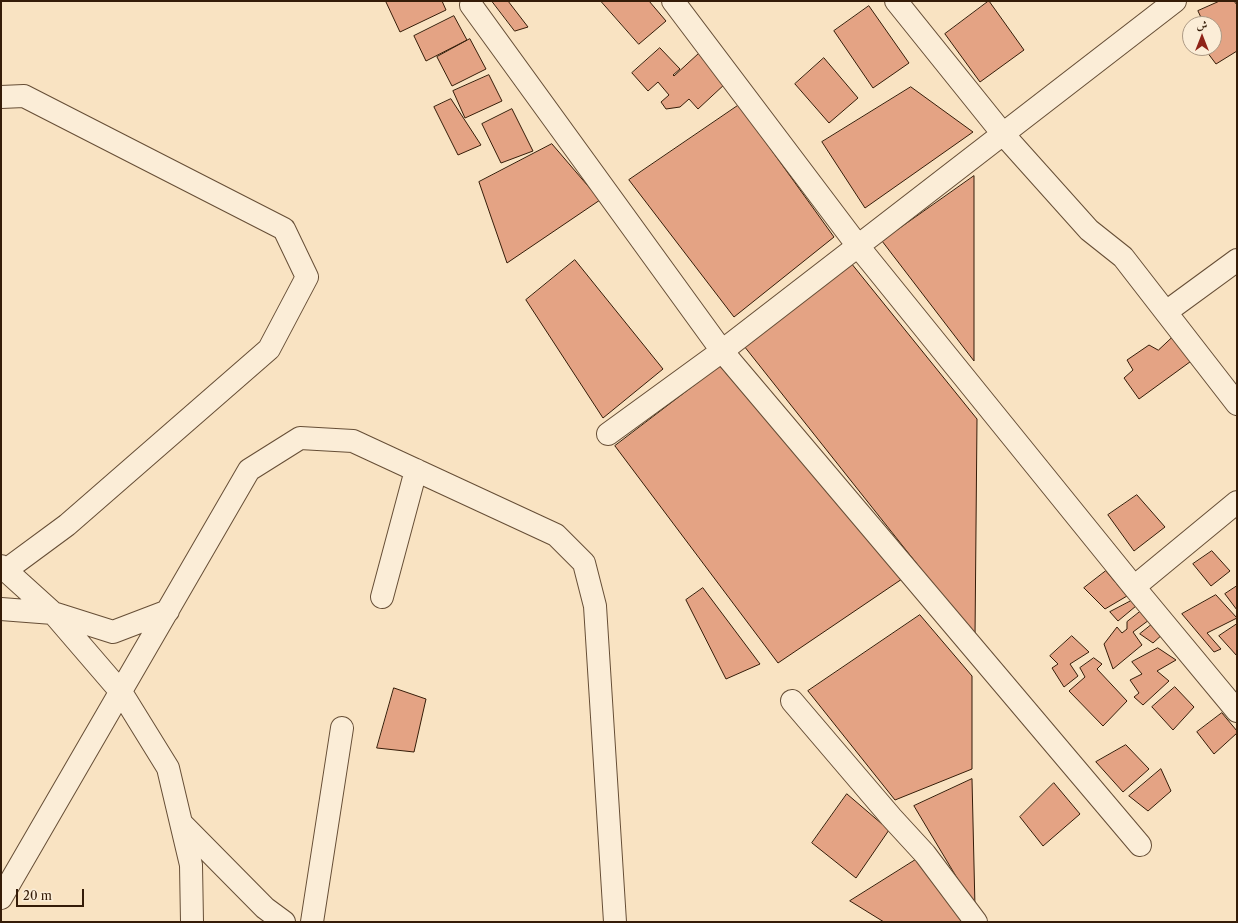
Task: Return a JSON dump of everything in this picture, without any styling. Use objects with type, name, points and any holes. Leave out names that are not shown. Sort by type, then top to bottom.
[{"type":"street","points":[[673,1],[858,246],[1134,587],[1237,711]]},
{"type":"street","points":[[896,1],[1003,134],[1089,230],[1123,257],[1237,404]]},
{"type":"street","points":[[608,434],[722,351],[1175,1]]},
{"type":"street","points":[[471,5],[722,351],[1140,845]]},
{"type":"street","points":[[1,97],[24,96],[284,229],[307,277],[269,349],[67,525],[4,568],[53,613],[121,692],[168,768],[191,865],[192,922]]},
{"type":"street","points":[[1166,312],[1237,260]]},
{"type":"street","points":[[1,898],[250,470],[300,438],[353,441],[556,535],[584,563],[595,606],[615,922]]},
{"type":"street","points":[[382,597],[416,470]]},
{"type":"street","points":[[1134,587],[1237,502]]},
{"type":"street","points":[[1,609],[53,613],[113,632],[168,611]]},
{"type":"street","points":[[792,701],[891,817],[925,854],[976,922]]},
{"type":"street","points":[[312,922],[342,728]]},
{"type":"street","points":[[180,822],[264,908],[284,922]]},
{"type":"building","points":[[442,1],[446,10],[400,32],[386,2]]},
{"type":"building","points":[[492,1],[508,1],[528,27],[515,31]]},
{"type":"building","points":[[601,1],[649,1],[666,21],[639,44]]},
{"type":"building","points":[[989,1],[1024,50],[980,82],[945,34]]},
{"type":"building","points":[[1220,1],[1234,1],[1237,5],[1237,51],[1216,64],[1210,56],[1222,56],[1222,16],[1200,16],[1198,11]]},
{"type":"building","points":[[869,6],[909,63],[873,88],[834,31]]},
{"type":"building","points":[[454,16],[467,40],[426,61],[414,36]]},
{"type":"building","points":[[470,39],[486,69],[452,86],[437,57]]},
{"type":"building","points":[[660,48],[680,69],[673,75],[674,76],[699,53],[726,83],[698,109],[689,99],[680,107],[666,109],[661,102],[669,95],[658,82],[648,91],[632,73]]},
{"type":"building","points":[[824,58],[858,98],[829,123],[795,84]]},
{"type":"building","points":[[489,75],[502,101],[465,118],[453,91]]},
{"type":"building","points":[[911,87],[973,132],[865,208],[822,142]]},
{"type":"building","points":[[451,99],[481,145],[458,155],[434,107]]},
{"type":"building","points":[[739,105],[834,237],[734,317],[629,180]]},
{"type":"building","points":[[512,109],[533,151],[501,163],[482,124]]},
{"type":"building","points":[[552,144],[600,200],[507,263],[479,182]]},
{"type":"building","points":[[974,176],[974,361],[882,241]]},
{"type":"building","points":[[575,260],[663,369],[603,418],[526,300]]},
{"type":"building","points":[[851,263],[977,419],[975,637],[744,346]]},
{"type":"building","points":[[1174,336],[1194,359],[1139,399],[1124,378],[1133,370],[1127,360],[1149,345],[1158,350]]},
{"type":"building","points":[[720,366],[902,579],[778,663],[615,446]]},
{"type":"building","points":[[1137,495],[1165,527],[1134,551],[1108,515]]},
{"type":"building","points":[[1212,551],[1230,571],[1211,586],[1193,564]]},
{"type":"building","points":[[1106,571],[1127,596],[1105,609],[1084,588]]},
{"type":"building","points":[[1237,586],[1237,610],[1225,594]]},
{"type":"building","points":[[703,588],[760,664],[726,679],[686,600]]},
{"type":"building","points":[[1216,595],[1237,618],[1207,633],[1221,649],[1214,652],[1182,614]]},
{"type":"building","points":[[1131,601],[1136,606],[1118,621],[1110,612]]},
{"type":"building","points":[[1141,611],[1149,620],[1133,632],[1142,645],[1113,669],[1104,644],[1117,627],[1122,633],[1127,629],[1127,622]]},
{"type":"building","points":[[920,615],[972,676],[972,769],[895,800],[808,691]]},
{"type":"building","points":[[1155,622],[1164,633],[1153,643],[1140,634]]},
{"type":"building","points":[[1237,624],[1237,656],[1219,636]]},
{"type":"building","points":[[1072,636],[1089,652],[1070,664],[1078,676],[1064,687],[1052,668],[1058,664],[1050,656]]},
{"type":"building","points":[[1158,648],[1176,660],[1157,671],[1169,681],[1143,705],[1134,697],[1139,693],[1130,680],[1142,674],[1132,662]]},
{"type":"building","points":[[1094,658],[1102,664],[1097,669],[1127,701],[1103,726],[1069,691],[1085,677],[1080,668]]},
{"type":"building","points":[[1175,687],[1194,707],[1173,730],[1152,707]]},
{"type":"building","points":[[394,688],[426,699],[414,752],[377,748]]},
{"type":"building","points":[[1222,713],[1237,733],[1214,754],[1197,732]]},
{"type":"building","points":[[1126,745],[1149,769],[1123,792],[1096,762]]},
{"type":"building","points":[[1161,769],[1171,791],[1148,811],[1129,796]]},
{"type":"building","points":[[972,779],[975,908],[914,806]]},
{"type":"building","points":[[1054,783],[1080,814],[1043,846],[1020,817]]},
{"type":"building","points":[[847,794],[889,830],[856,878],[812,843]]},
{"type":"building","points":[[925,854],[962,922],[884,922],[850,901]]}]
